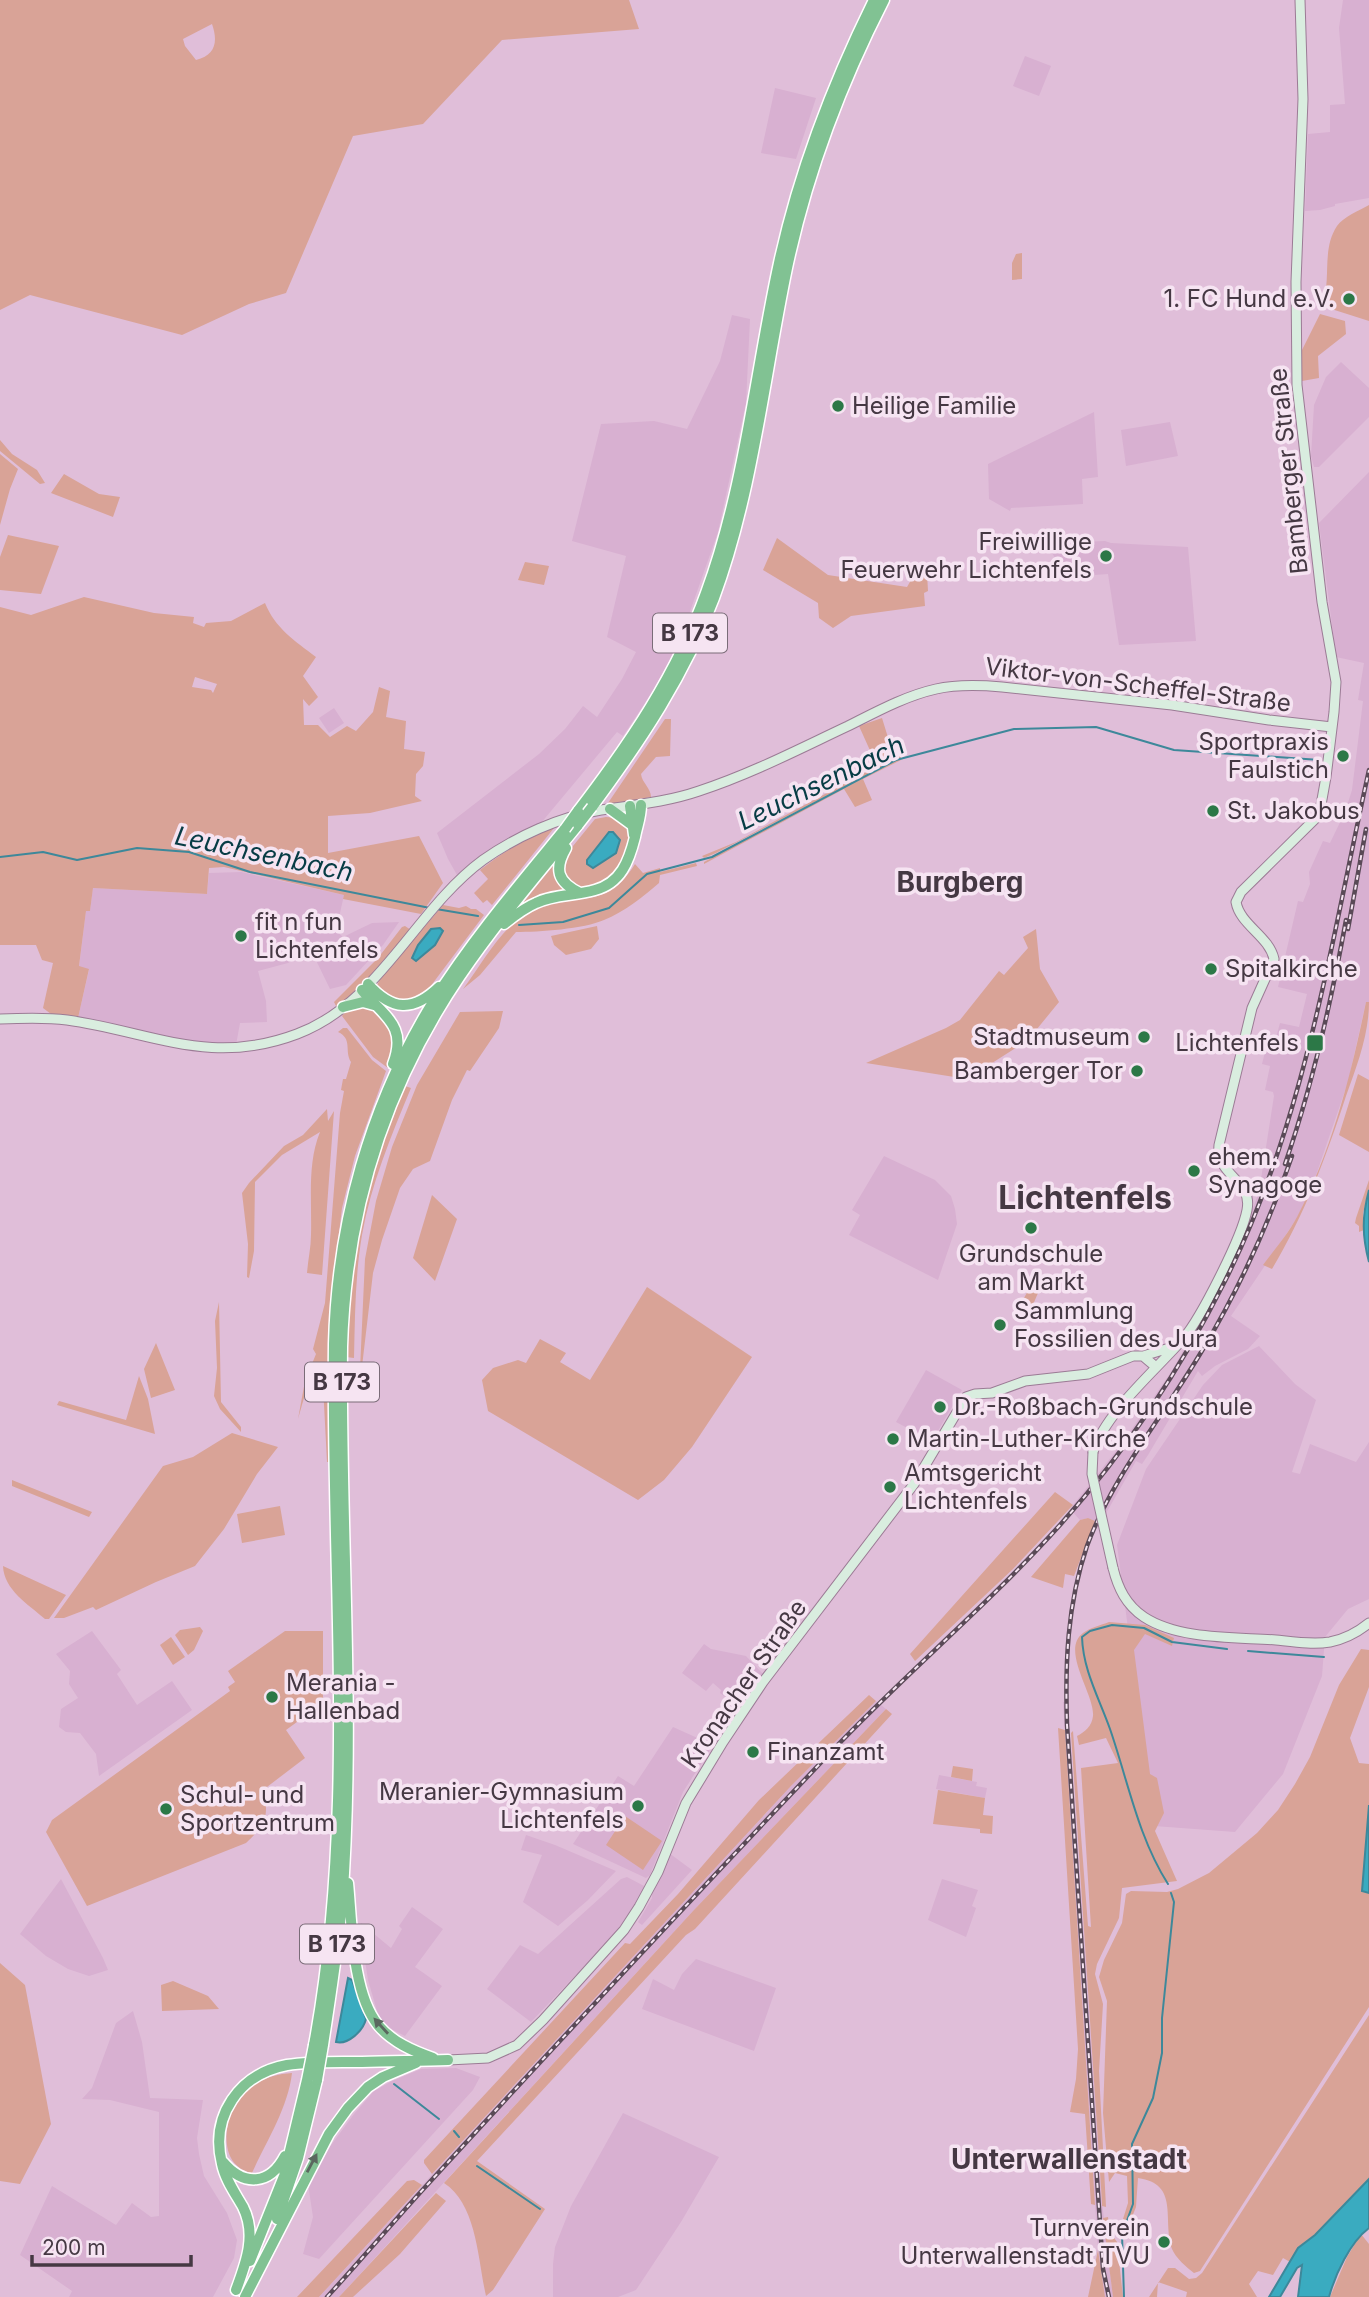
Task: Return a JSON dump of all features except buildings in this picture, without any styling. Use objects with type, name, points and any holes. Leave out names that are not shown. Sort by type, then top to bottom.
[{"type":"highway","name":"B 173","points":[[238,2295],[259,2267],[298,2158],[339,1924],[347,1711],[342,1347],[349,1251],[366,1177],[393,1097],[428,1027],[488,937],[637,747],[680,674],[703,625],[733,539],[779,264],[805,164],[840,73],[874,0]]},
{"type":"highway","name":"B 173","points":[[758,402],[788,265],[818,153],[848,75],[884,0]]},
{"type":"highway","name":"B 173","points":[[318,2045],[337,1837],[339,1698],[334,1321],[345,1231],[365,1151],[382,1102],[419,1025],[451,975],[615,764],[649,712],[684,647],[706,594],[753,431]]},
{"type":"highway","points":[[488,937],[536,902],[603,888],[620,875],[632,854],[635,806]]},
{"type":"highway","points":[[610,809],[633,831]]},
{"type":"highway","points":[[578,825],[561,856],[559,870],[563,882],[580,893]]},
{"type":"highway","points":[[365,987],[390,1003],[405,1006],[423,1000],[451,975]]},
{"type":"highway","points":[[365,987],[378,1007]]},
{"type":"highway","points":[[343,1007],[363,1002],[378,1007],[385,1012],[394,1026],[398,1044],[382,1102]]},
{"type":"highway","points":[[344,1842],[357,1964],[368,2008],[375,2021],[402,2045],[443,2060]]},
{"type":"highway","points":[[259,2267],[318,2153],[348,2108],[383,2077],[426,2060]]},
{"type":"highway","points":[[238,2295],[250,2237],[244,2210],[224,2173],[219,2132],[226,2107],[244,2085],[258,2075],[276,2068],[299,2064],[443,2060]]},
{"type":"highway","name":"B 173","points":[[238,2295],[284,2176],[312,2080]]},
{"type":"highway","points":[[220,2157],[239,2176],[259,2179],[276,2169],[294,2137]]},
{"type":"street","name":"Bamberger Straße","points":[[1177,1345],[1205,1304],[1242,1228],[1248,1206],[1248,1196],[1244,1188],[1221,1164],[1219,1145],[1247,1026],[1257,995],[1274,959],[1270,949],[1244,919],[1236,902],[1241,892],[1307,828],[1319,811],[1332,727],[1336,682],[1322,603],[1297,385],[1296,282],[1303,99],[1300,0]]},
{"type":"street","name":"Viktor-von-Scheffel-Straße","points":[[0,1019],[55,1018],[187,1046],[225,1050],[280,1040],[310,1029],[343,1007],[365,987],[429,913],[474,867],[521,836],[577,816],[687,795],[724,783],[890,706],[927,692],[976,685],[1082,695],[1332,727]]},
{"type":"street","points":[[1143,1356],[1177,1345]]},
{"type":"street","points":[[1177,1345],[1099,1437],[1093,1452],[1092,1474],[1113,1568],[1123,1596],[1144,1617],[1165,1627],[1242,1639],[1304,1643],[1335,1641],[1353,1634],[1369,1623]]},
{"type":"street","points":[[1143,1356],[1156,1367]]},
{"type":"street","name":"Kronacher Straße","points":[[443,2060],[488,2058],[507,2051],[528,2035],[631,1920],[658,1872],[686,1803],[728,1734],[763,1682],[914,1484],[964,1399],[970,1395],[992,1393],[1025,1381],[1088,1374],[1128,1357],[1143,1356]]},
{"type":"shaded area","points":[[0,0],[629,0],[639,29],[502,40],[423,124],[353,136],[286,293],[249,304],[182,335],[30,295],[0,310]],"holes":[[[212,24],[214,46],[208,55],[196,60],[183,39]]]},
{"type":"shaded area","points":[[1343,0],[1369,0],[1369,198],[1305,211],[1308,134],[1330,132],[1330,105],[1345,104],[1339,28]]},
{"type":"shaded area","points":[[1025,56],[1051,66],[1039,96],[1013,86]]},
{"type":"shaded area","points":[[775,88],[816,98],[796,159],[761,153]]},
{"type":"shaded area","points":[[1369,205],[1369,321],[1322,306],[1332,235],[1343,220]]},
{"type":"shaded area","points":[[1022,253],[1022,279],[1012,280],[1012,263],[1016,254]]},
{"type":"shaded area","points":[[1320,314],[1345,321],[1346,334],[1318,356],[1319,378],[1302,381],[1301,352]]},
{"type":"shaded area","points":[[732,315],[750,319],[746,403],[718,532],[670,660],[623,736],[617,732],[541,823],[489,850],[457,875],[437,833],[539,754],[565,729],[583,706],[597,717],[636,652],[607,637],[626,556],[572,541],[601,424],[654,421],[687,429],[720,361]]},
{"type":"shaded area","points":[[1341,362],[1369,388],[1369,417],[1319,467],[1314,467],[1311,456],[1314,405],[1326,377]]},
{"type":"shaded area","points":[[1094,412],[1098,477],[1082,479],[1083,504],[1011,508],[1010,511],[989,499],[988,464]]},
{"type":"shaded area","points":[[1170,422],[1178,456],[1126,466],[1121,430]]},
{"type":"shaded area","points":[[0,440],[12,454],[37,470],[45,483],[40,484],[0,451]]},
{"type":"shaded area","points":[[0,454],[18,469],[0,525]]},
{"type":"shaded area","points":[[1369,472],[1369,1002],[1366,1002],[1348,1082],[1314,1181],[1297,1218],[1231,1316],[1260,1336],[1248,1349],[1202,1376],[1198,1371],[1142,1464],[1136,1461],[1097,1529],[1092,1527],[1094,1521],[1088,1518],[1080,1520],[1070,1509],[1123,1442],[1173,1369],[1235,1255],[1259,1192],[1274,1096],[1273,1092],[1265,1090],[1270,1066],[1262,1064],[1266,1048],[1273,1049],[1280,1023],[1299,1027],[1307,994],[1278,987],[1298,901],[1303,902],[1310,884],[1309,872],[1323,841],[1330,843],[1352,790],[1363,701],[1358,700],[1364,663],[1336,657],[1319,523]]},
{"type":"shaded area","points":[[64,474],[99,494],[120,497],[113,517],[51,493]]},
{"type":"shaded area","points":[[8,535],[59,546],[41,594],[0,590],[0,557]]},
{"type":"shaded area","points":[[777,538],[828,575],[907,587],[918,568],[923,569],[927,573],[928,591],[924,593],[925,606],[851,616],[833,628],[819,618],[818,603],[763,570]]},
{"type":"shaded area","points":[[1105,541],[1188,547],[1196,641],[1119,645],[1108,574],[1067,577],[1047,545]]},
{"type":"shaded area","points":[[525,562],[549,566],[544,585],[518,580]]},
{"type":"shaded area","points":[[84,597],[154,613],[194,617],[193,623],[204,627],[206,623],[231,621],[265,603],[280,627],[316,657],[303,676],[318,697],[309,706],[303,699],[304,725],[318,725],[330,737],[347,726],[356,731],[373,712],[379,687],[390,691],[386,717],[406,721],[404,749],[425,752],[423,766],[416,774],[415,796],[422,801],[370,813],[328,816],[328,853],[419,836],[443,883],[421,914],[343,899],[344,895],[224,867],[209,868],[207,894],[93,888],[90,911],[86,911],[79,966],[89,969],[78,1018],[51,1014],[43,1008],[53,963],[42,960],[36,945],[0,945],[0,607],[31,615]],"holes":[[[195,677],[217,684],[213,693],[211,690],[192,687]]]},
{"type":"shaded area","points":[[334,708],[344,723],[329,733],[319,718]]},
{"type":"shaded area","points":[[882,718],[890,744],[902,757],[716,853],[704,858],[702,856],[736,842],[877,766],[859,726]]},
{"type":"shaded area","points":[[665,719],[671,719],[670,756],[656,757],[641,774],[651,797],[606,806]]},
{"type":"shaded area","points":[[903,759],[863,779],[872,800],[855,807],[844,789],[704,864],[896,760]]},
{"type":"shaded area","points":[[606,817],[622,821],[628,830],[628,842],[621,865],[613,875],[598,885],[587,889],[577,888],[564,877],[564,857],[595,819]]},
{"type":"shaded area","points":[[554,828],[492,905],[487,900],[483,903],[474,893],[488,879],[480,870],[515,846]]},
{"type":"shaded area","points":[[555,863],[570,891],[523,903]]},
{"type":"shaded area","points":[[696,863],[697,866],[660,875],[659,883],[646,894],[604,920],[573,928],[516,932],[480,975],[463,989],[499,938],[526,914],[558,902],[598,896],[623,880],[635,864],[643,873],[660,868],[660,872]]},
{"type":"shaded area","points":[[241,872],[344,895],[336,931],[343,937],[372,923],[399,922],[383,945],[346,985],[330,989],[311,950],[288,963],[258,971],[266,1001],[267,1022],[240,1023],[236,1045],[194,1043],[78,1018],[89,970],[79,967],[86,911],[90,911],[93,888],[207,894],[209,873]]},
{"type":"shaded area","points":[[443,905],[459,908],[466,906],[484,915],[421,999],[399,1003],[379,992],[377,985],[381,978]]},
{"type":"shaded area","points":[[405,926],[411,930],[337,1008],[334,1002],[378,958]]},
{"type":"shaded area","points":[[597,926],[599,939],[591,949],[566,955],[554,945],[551,936]]},
{"type":"shaded area","points":[[1036,929],[1040,969],[1059,1002],[1028,1040],[967,1079],[866,1063],[960,1020],[999,971],[1004,975],[1028,948],[1023,937]]},
{"type":"shaded area","points":[[1366,1002],[1369,1002],[1362,1050],[1331,1141],[1305,1206],[1272,1269],[1263,1265],[1297,1217],[1330,1139],[1347,1084]]},
{"type":"shaded area","points":[[361,1006],[373,1008],[393,1032],[392,1059],[388,1068],[373,1057],[342,1016],[345,1012]]},
{"type":"shaded area","points":[[503,1011],[499,1028],[470,1071],[467,1070],[452,1100],[430,1161],[413,1169],[400,1188],[373,1273],[359,1392],[365,1259],[376,1201],[392,1147],[417,1085],[460,1012]]},
{"type":"shaded area","points":[[347,1028],[372,1060],[386,1071],[355,1156],[342,1208],[329,1344],[327,1462],[322,1366],[309,1383],[298,1419],[305,1381],[316,1354],[313,1349],[325,1303],[344,1091],[341,1090],[351,1062],[347,1042],[338,1032]]},
{"type":"shaded area","points":[[1358,1074],[1369,1080],[1369,1152],[1339,1135]]},
{"type":"shaded area","points":[[405,1086],[411,1088],[382,1160],[366,1216],[358,1266],[354,1358],[346,1357],[353,1262],[372,1172]]},
{"type":"shaded area","points":[[327,1109],[328,1121],[334,1111],[322,1275],[307,1273],[311,1240],[313,1157],[320,1132],[282,1155],[255,1182],[254,1251],[249,1278],[242,1193],[284,1146],[303,1135]]},
{"type":"shaded area","points":[[884,1156],[935,1180],[951,1196],[957,1224],[938,1280],[849,1235],[860,1215],[852,1210]]},
{"type":"shaded area","points":[[1369,1180],[1363,1213],[1364,1230],[1359,1232],[1359,1226],[1355,1223]]},
{"type":"shaded area","points":[[432,1195],[457,1219],[435,1281],[413,1258]]},
{"type":"shaded area","points":[[1031,1286],[1038,1293],[1029,1314],[1018,1308]]},
{"type":"shaded area","points":[[647,1287],[752,1357],[692,1447],[664,1480],[638,1500],[488,1411],[482,1380],[493,1368],[518,1360],[526,1363],[540,1339],[566,1353],[560,1362],[590,1380]]},
{"type":"shaded area","points":[[219,1302],[221,1402],[241,1427],[241,1432],[220,1409],[214,1396],[217,1368],[215,1321]]},
{"type":"shaded area","points":[[156,1343],[175,1390],[151,1398],[144,1369]]},
{"type":"shaded area","points":[[1259,1346],[1295,1384],[1316,1400],[1292,1472],[1300,1474],[1310,1444],[1356,1462],[1369,1442],[1369,1599],[1348,1609],[1325,1637],[1322,1676],[1283,1774],[1235,1832],[1154,1826],[1117,1545],[1146,1469],[1203,1385],[1222,1365]]},
{"type":"shaded area","points":[[926,1370],[962,1390],[932,1441],[896,1422]]},
{"type":"shaded area","points":[[139,1376],[148,1399],[155,1434],[57,1405],[59,1401],[126,1420]]},
{"type":"shaded area","points":[[232,1433],[278,1447],[257,1474],[224,1529],[195,1566],[96,1610],[93,1607],[64,1618],[54,1618],[163,1466],[193,1457]]},
{"type":"shaded area","points":[[12,1480],[92,1512],[89,1517],[12,1486]]},
{"type":"shaded area","points":[[1055,1492],[1073,1505],[1013,1569],[915,1661],[910,1654]]},
{"type":"shaded area","points":[[280,1506],[285,1535],[242,1543],[237,1514]]},
{"type":"shaded area","points":[[1088,1518],[1095,1521],[1074,1576],[1065,1574],[1063,1588],[1031,1577],[1080,1520]]},
{"type":"shaded area","points":[[3,1566],[66,1595],[49,1619],[45,1619],[12,1589],[4,1575]]},
{"type":"shaded area","points":[[1109,1622],[1145,1625],[1174,1638],[1172,1646],[1145,1634],[1134,1650],[1150,1774],[1157,1778],[1164,1813],[1155,1831],[1177,1881],[1122,1888],[1119,1918],[1097,1964],[1095,1974],[1103,2004],[1099,2071],[1106,2207],[1102,2206],[1071,1733],[1073,1731],[1088,1926],[1091,1927],[1081,1768],[1118,1763],[1106,1738],[1079,1745],[1077,1736],[1088,1728],[1093,1716],[1075,1650],[1083,1633]]},
{"type":"shaded area","points":[[200,1627],[203,1631],[194,1650],[188,1655],[175,1635],[180,1630]]},
{"type":"shaded area","points":[[92,1631],[121,1670],[117,1674],[137,1705],[172,1681],[192,1710],[99,1776],[96,1754],[80,1733],[66,1732],[59,1727],[61,1709],[78,1698],[69,1684],[70,1671],[56,1654]]},
{"type":"shaded area","name":"Schul- und Sportzentrum","points":[[285,1631],[323,1631],[323,1703],[286,1730],[305,1758],[263,1790],[266,1813],[258,1831],[246,1843],[87,1906],[46,1832],[52,1820],[230,1691],[228,1687],[235,1682],[228,1671]]},
{"type":"shaded area","points":[[171,1637],[185,1657],[173,1665],[160,1645]]},
{"type":"shaded area","points":[[704,1644],[711,1649],[746,1656],[763,1674],[738,1706],[720,1693],[721,1690],[713,1683],[706,1691],[682,1673]]},
{"type":"shaded area","points":[[1361,1649],[1369,1650],[1369,1687],[1350,1738],[1359,1763],[1369,1764],[1369,1805],[1362,1891],[1369,1893],[1369,2007],[1200,2271],[1194,2273],[1178,2259],[1172,2249],[1167,2204],[1160,2187],[1138,2178],[1136,2207],[1130,2222],[1123,2219],[1128,2203],[1127,2176],[1115,2173],[1109,2182],[1103,2113],[1107,2001],[1099,1977],[1122,1923],[1126,1894],[1131,1891],[1167,1892],[1209,1873],[1257,1833],[1278,1810],[1310,1757],[1339,1685]]},
{"type":"shaded area","points":[[869,1695],[876,1701],[791,1786],[432,2174],[424,2160],[625,1943],[630,1944],[678,1894],[759,1800]]},
{"type":"shaded area","points":[[876,1701],[886,1709],[693,1911],[339,2297],[319,2297],[791,1786]]},
{"type":"shaded area","points":[[1063,1702],[1068,1702],[1102,2202],[1113,2297],[1105,2297],[1098,2250]]},
{"type":"shaded area","points":[[886,1709],[892,1714],[477,2161],[545,2209],[493,2290],[486,2296],[470,2219],[455,2192],[444,2183],[693,1911]]},
{"type":"shaded area","name":"Meranier-Gymnasium Lichtenfels","points":[[673,1727],[713,1745],[683,1792],[650,1875],[646,1878],[573,1844],[618,1776],[634,1786]]},
{"type":"shaded area","points":[[1058,1728],[1065,1730],[1095,2205],[1091,2204],[1085,2114],[1070,2112],[1078,2049]]},
{"type":"shaded area","points":[[953,1766],[973,1769],[972,1781],[951,1777]]},
{"type":"shaded area","points":[[939,1775],[977,1782],[976,1786],[987,1788],[985,1798],[936,1789]]},
{"type":"shaded area","points":[[938,1790],[985,1798],[983,1815],[993,1816],[992,1834],[980,1833],[980,1829],[933,1824]]},
{"type":"shaded area","points":[[625,1816],[662,1841],[643,1870],[606,1845]]},
{"type":"shaded area","points":[[526,1835],[616,1871],[558,1926],[523,1902],[542,1855],[521,1850]]},
{"type":"shaded area","points":[[669,1853],[692,1870],[642,1925],[638,1922],[652,1898]]},
{"type":"shaded area","points":[[627,1877],[646,1887],[642,1894],[613,1936],[531,2022],[487,1989],[520,1945],[538,1954],[621,1879]]},
{"type":"shaded area","points":[[61,1879],[108,1970],[89,1976],[68,1969],[46,1956],[20,1934]]},
{"type":"shaded area","points":[[942,1879],[978,1890],[972,1906],[976,1908],[966,1937],[928,1920]]},
{"type":"shaded area","points":[[412,1907],[443,1929],[415,1967],[442,1986],[405,2036],[382,2021],[377,2011],[368,1980],[360,1928],[361,1923],[391,1948],[402,1929],[399,1926]]},
{"type":"shaded area","points":[[696,1959],[776,1988],[754,2051],[642,2009],[653,1979],[674,1990],[682,1974]]},
{"type":"shaded area","points":[[0,1963],[25,1985],[51,2124],[20,2184],[0,2181]]},
{"type":"shaded area","points":[[173,1981],[208,1996],[219,2009],[162,2011],[161,1985]]},
{"type":"shaded area","points":[[133,2011],[142,2042],[150,2098],[203,2100],[197,2138],[204,2176],[227,2213],[237,2240],[234,2258],[213,2297],[69,2297],[72,2291],[20,2255],[52,2186],[116,2225],[132,2203],[151,2217],[159,2216],[159,2112],[110,2100],[82,2099],[92,2088],[116,2023]]},
{"type":"shaded area","points":[[1369,2015],[1369,2179],[1315,2235],[1298,2248],[1290,2262],[1283,2258],[1273,2275],[1258,2271],[1249,2284],[1257,2297],[1186,2297],[1187,2292],[1159,2282],[1168,2268],[1175,2268],[1189,2279],[1202,2273]]},
{"type":"shaded area","points":[[456,2068],[480,2077],[473,2090],[319,2259],[303,2254],[313,2217],[308,2184],[329,2148],[354,2114],[374,2091],[392,2081],[421,2069]]},
{"type":"shaded area","points":[[292,2073],[281,2112],[252,2173],[240,2168],[232,2159],[227,2136],[228,2123],[238,2099],[251,2086],[262,2080]]},
{"type":"shaded area","points":[[623,2113],[719,2157],[681,2222],[636,2290],[618,2297],[553,2297],[555,2247],[571,2206]]},
{"type":"shaded area","points":[[414,2180],[422,2185],[319,2297],[297,2297],[407,2181]]},
{"type":"shaded area","points":[[436,2193],[446,2201],[400,2254],[353,2297],[339,2297]]},
{"type":"shaded area","points":[[1108,2217],[1110,2232],[1117,2242],[1123,2297],[1113,2297],[1103,2218]]},
{"type":"shaded area","points":[[1361,2234],[1369,2244],[1369,2297],[1330,2297],[1347,2257]]},
{"type":"shaded area","points":[[1098,2250],[1105,2297],[1088,2297]]},
{"type":"shaded area","points":[[1158,2283],[1157,2297],[1149,2297]]},
{"type":"water","points":[[609,832],[613,832],[620,840],[616,853],[593,868],[587,864],[587,860]]},
{"type":"water","points":[[440,928],[443,931],[435,945],[416,961],[412,958],[418,945],[431,929]]},
{"type":"water","points":[[1369,1190],[1369,1262],[1364,1226]]},
{"type":"water","points":[[1369,1805],[1369,1893],[1362,1891]]},
{"type":"water","points":[[348,1978],[352,1980],[366,2019],[354,2036],[336,2042]]},
{"type":"water","points":[[1369,2179],[1369,2228],[1344,2260],[1329,2297],[1298,2297],[1302,2265],[1297,2268],[1280,2297],[1269,2297],[1298,2248],[1315,2235]]},
{"type":"waterway","name":"Leuchsenbach","points":[[519,925],[563,922],[609,908],[647,874],[712,857],[896,760],[1014,729],[1096,727],[1174,750],[1320,760]]},
{"type":"waterway","name":"Leuchsenbach","points":[[0,857],[43,852],[77,860],[137,848],[189,852],[250,872],[430,908]]},
{"type":"waterway","name":"Leuchsenbach","points":[[436,909],[478,916]]},
{"type":"waterway","points":[[1168,1884],[1141,1828],[1110,1729],[1088,1672],[1082,1637],[1090,1631],[1112,1625],[1144,1628],[1172,1642],[1227,1649]]},
{"type":"waterway","points":[[1248,1651],[1324,1657]]},
{"type":"waterway","points":[[1124,2297],[1122,2234],[1133,2204],[1132,2144],[1153,2098],[1162,2053],[1162,2018],[1174,1902],[1171,1893]]},
{"type":"waterway","points":[[394,2084],[439,2119]]},
{"type":"waterway","points":[[454,2131],[459,2137]]},
{"type":"waterway","points":[[477,2166],[540,2209]]},
{"type":"railway","points":[[327,2297],[528,2075],[831,1752],[1033,1555],[1084,1497],[1151,1408],[1190,1346],[1225,1281],[1253,1220],[1276,1158],[1313,1030],[1369,770]]},
{"type":"railway","points":[[1348,929],[1366,829]]},
{"type":"railway","points":[[1285,1164],[1320,1043],[1346,920]]},
{"type":"railway","points":[[1109,2297],[1103,2269],[1067,1725],[1066,1680],[1071,1612],[1080,1568],[1098,1520],[1125,1470],[1188,1373],[1229,1303],[1263,1231],[1292,1156]]},
{"type":"place","name":"1. FC Hund e.V.","points":[[1349,299]]},
{"type":"place","name":"Heilige Familie","points":[[838,406]]},
{"type":"place","name":"Freiwillige Feuerwehr Lichtenfels","points":[[1106,556]]},
{"type":"place","name":"Sportpraxis Faulstich","points":[[1343,756]]},
{"type":"place","name":"St. Jakobus","points":[[1213,811]]},
{"type":"place","name":"fit n fun Lichtenfels","points":[[241,936]]},
{"type":"place","name":"Spitalkirche","points":[[1211,969]]},
{"type":"place","name":"Stadtmuseum","points":[[1144,1037]]},
{"type":"place","name":"Lichtenfels","points":[[1315,1043]]},
{"type":"place","name":"Bamberger Tor","points":[[1137,1071]]},
{"type":"place","name":"ehem. Synagoge","points":[[1194,1171]]},
{"type":"place","name":"Grundschule am Markt","points":[[1031,1228]]},
{"type":"place","name":"Sammlung Fossilien des Jura","points":[[1000,1325]]},
{"type":"place","name":"Dr.-Roßbach-Grundschule","points":[[940,1407]]},
{"type":"place","name":"Martin-Luther-Kirche","points":[[893,1439]]},
{"type":"place","name":"Amtsgericht Lichtenfels","points":[[890,1487]]},
{"type":"place","name":"Merania - Hallenbad","points":[[272,1697]]},
{"type":"place","name":"Finanzamt","points":[[753,1752]]},
{"type":"place","name":"Meranier-Gymnasium Lichtenfels","points":[[638,1806]]},
{"type":"place","name":"Schul- und Sportzentrum","points":[[166,1809]]},
{"type":"place","name":"Turnverein Unterwallenstadt TVU","points":[[1164,2242]]},
{"type":"district","name":"Burgberg","points":[[960,882]]},
{"type":"district","name":"Lichtenfels","points":[[1085,1198]]},
{"type":"district","name":"Unterwallenstadt","points":[[1069,2159]]}]
